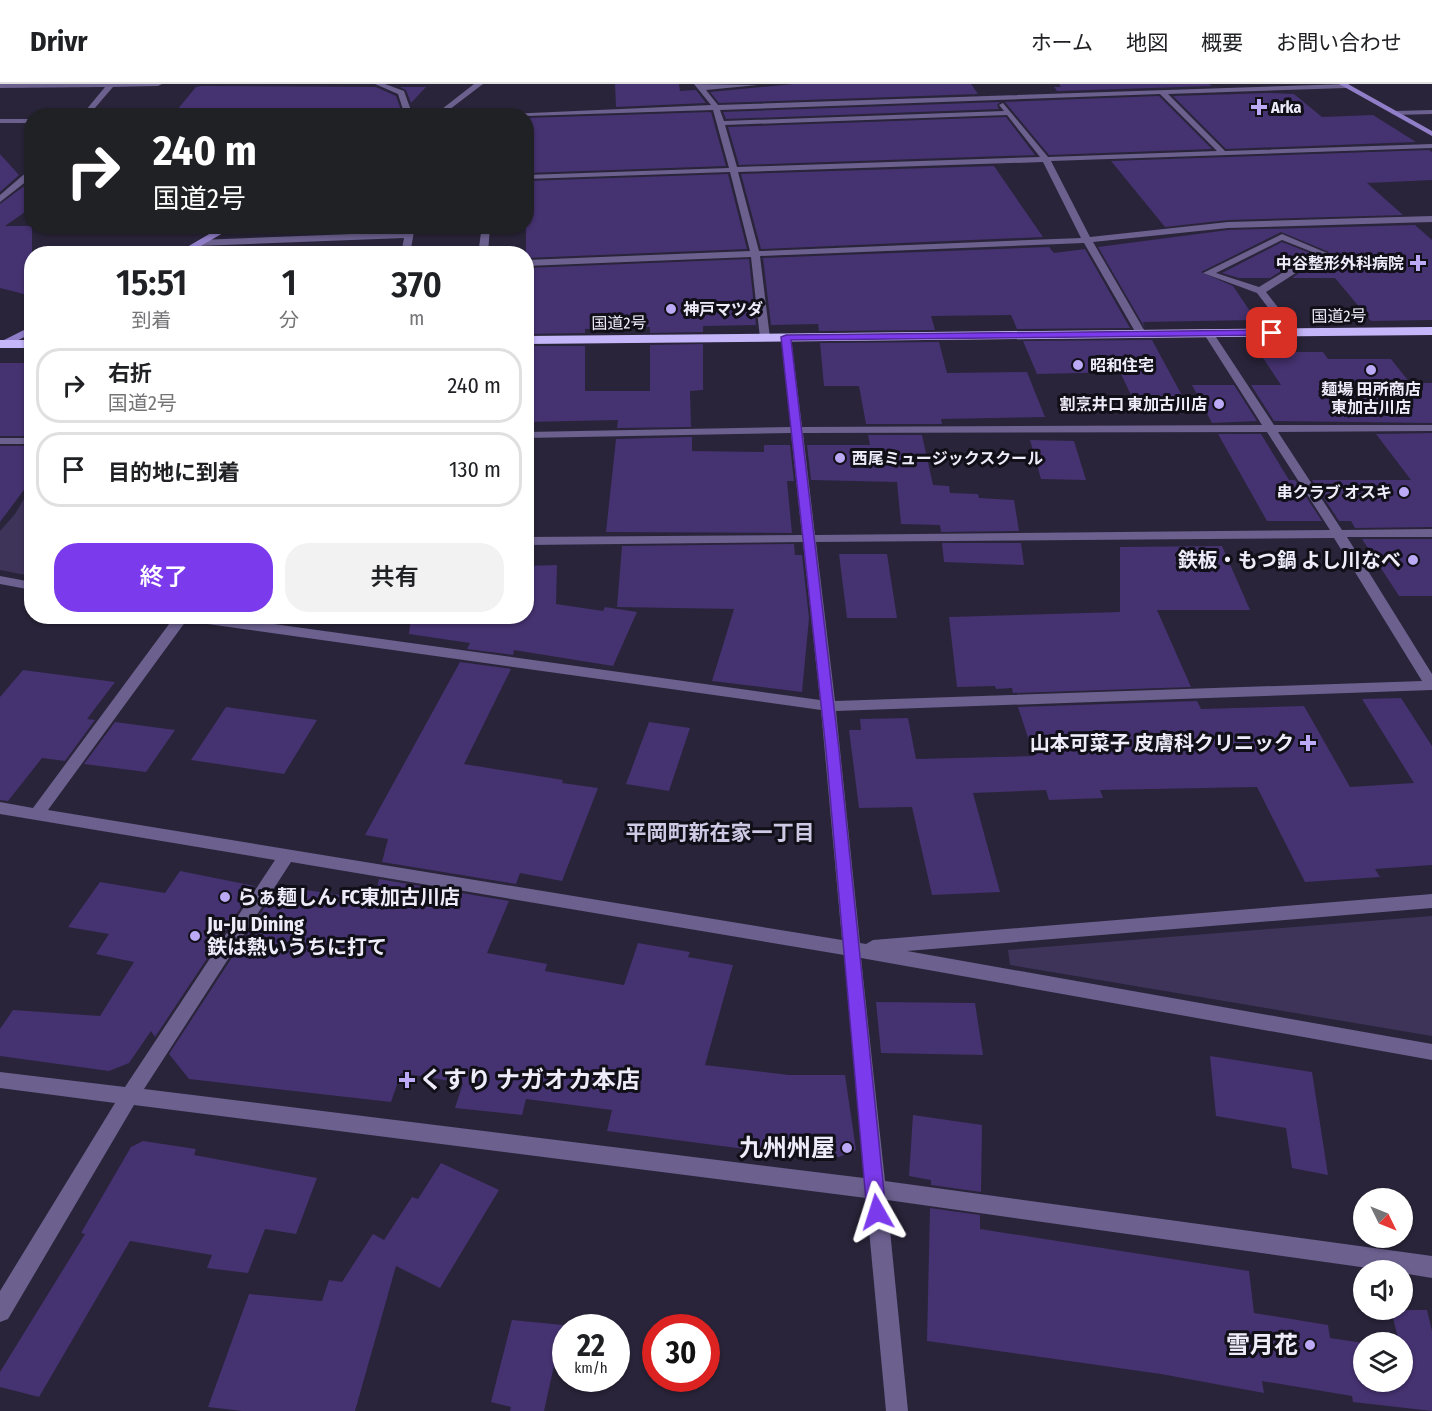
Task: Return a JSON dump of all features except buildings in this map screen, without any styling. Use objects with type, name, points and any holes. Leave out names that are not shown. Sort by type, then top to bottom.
[{"type":"highway","name":"国道2号","points":[[534,340],[1432,331]]},
{"type":"highway","points":[[1,344],[24,344]]},
{"type":"street","points":[[91,108],[111,84]]},
{"type":"street","points":[[0,86],[158,84]]},
{"type":"street","points":[[379,84],[401,93],[406,108]]},
{"type":"street","points":[[447,108],[479,84]]},
{"type":"street","points":[[700,86],[754,85]]},
{"type":"street","points":[[534,113],[1345,85],[1432,134]]},
{"type":"street","points":[[700,86],[715,106],[721,123],[731,171],[755,253],[765,338]]},
{"type":"street","points":[[1161,92],[1224,154]]},
{"type":"street","points":[[998,98],[1046,160],[1087,240],[1142,335]]},
{"type":"street","points":[[1395,113],[1432,112]]},
{"type":"street","points":[[721,123],[1009,113]]},
{"type":"street","points":[[0,122],[24,121]]},
{"type":"street","points":[[534,177],[1432,146]]},
{"type":"street","points":[[0,199],[24,179]]},
{"type":"street","points":[[534,263],[1087,240],[1228,225],[1432,219]]},
{"type":"street","points":[[1420,220],[1432,229]]},
{"type":"street","points":[[194,246],[216,234]]},
{"type":"street","points":[[199,243],[345,234]]},
{"type":"street","points":[[1260,291],[1322,253],[1282,237],[1208,273],[1260,291],[1293,333]]},
{"type":"street","points":[[1,344],[24,333]]},
{"type":"street","points":[[239,624],[828,706],[1432,685],[1339,534],[1209,334]]},
{"type":"street","points":[[786,337],[828,706],[897,1411]]},
{"type":"street","points":[[534,435],[797,430],[1432,428]]},
{"type":"street","points":[[0,441],[24,441]]},
{"type":"street","points":[[534,541],[1432,533]]},
{"type":"street","points":[[0,580],[24,584]]},
{"type":"street","points":[[36,815],[176,624]]},
{"type":"street","points":[[0,808],[853,949],[1432,1052]]},
{"type":"street","points":[[0,1311],[130,1095],[287,855]]},
{"type":"street","points":[[853,949],[1432,901]]},
{"type":"street","points":[[0,1080],[874,1189],[1432,1267]]},
{"type":"shaded area","points":[[24,499],[24,575],[0,570],[0,531],[15,514]]},
{"type":"shaded area","points":[[1432,916],[1432,1036],[1010,965],[1008,950]]},
{"type":"place","name":"Arka","points":[[1259,107]]},
{"type":"place","name":"中谷整形外科病院","points":[[1418,263]]},
{"type":"place","name":"神戸マツダ","points":[[671,309]]},
{"type":"place","name":"昭和住宅","points":[[1078,365]]},
{"type":"place","name":"麺場 田所商店 東加古川店","points":[[1371,370]]},
{"type":"place","name":"割烹井口 東加古川店","points":[[1219,404]]},
{"type":"place","name":"西尾ミュージックスクール","points":[[840,458]]},
{"type":"place","name":"串クラブ オスキ","points":[[1404,492]]},
{"type":"place","name":"鉄板・もつ鍋 よし川なべ","points":[[1413,560]]},
{"type":"place","name":"山本可菜子 皮膚科クリニック","points":[[1308,743]]},
{"type":"place","name":"らぁ麺しん FC東加古川店","points":[[225,897]]},
{"type":"place","name":"Ju-Ju Dining 鉄は熱いうちに打て","points":[[195,936]]},
{"type":"place","name":"くすり ナガオカ本店","points":[[407,1080]]},
{"type":"place","name":"九州州屋","points":[[847,1148]]},
{"type":"place","name":"雪月花","points":[[1310,1345]]},
{"type":"district","name":"平岡町新在家一丁目","points":[[720,833]]},
{"type":"route","points":[[877,1212],[828,706],[786,337],[1272,333]]}]
